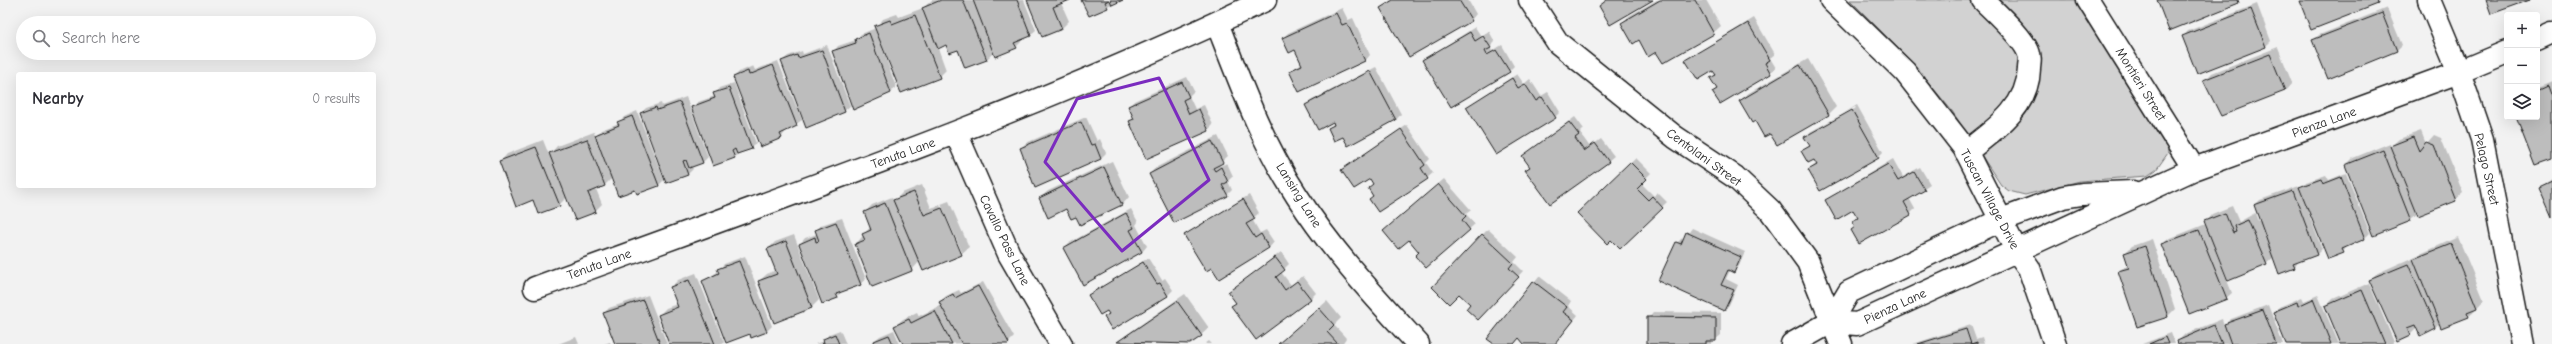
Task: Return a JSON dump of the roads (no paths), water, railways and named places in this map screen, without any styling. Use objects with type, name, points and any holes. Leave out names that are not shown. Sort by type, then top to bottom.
[{"type":"street","name":"Tenuta Lane","points":[[535,288],[956,133],[1217,23],[1265,0]]},
{"type":"street","name":"Centolani Street","points":[[1530,0],[1558,43],[1675,137],[1735,177],[1770,210],[1808,262],[1841,344]]},
{"type":"street","name":"Tuscan Village Drive","points":[[1831,0],[1905,72],[1966,152],[2016,250],[2029,268],[2056,344]]},
{"type":"street","points":[[1966,152],[2002,124],[2020,103],[2028,79],[2029,54],[2010,27],[1983,0]]},
{"type":"street","name":"Montieri Street","points":[[2088,0],[2194,169]]},
{"type":"street","name":"Pelago Street","points":[[2429,0],[2460,72],[2482,139],[2522,344]]},
{"type":"street","name":"Lansing Lane","points":[[1217,23],[1252,111],[1296,196],[1346,266],[1418,344]]},
{"type":"street","points":[[2540,38],[2552,32]]},
{"type":"street","name":"Pienza Lane","points":[[2142,192],[2082,194],[2063,197],[2001,220],[1849,292],[1831,322],[1857,324],[2194,169],[2460,72],[2504,53]]},
{"type":"street","name":"Cavallo Pass Lane","points":[[956,133],[1009,254],[1061,344]]},
{"type":"street","points":[[1792,344],[1831,322]]}]
